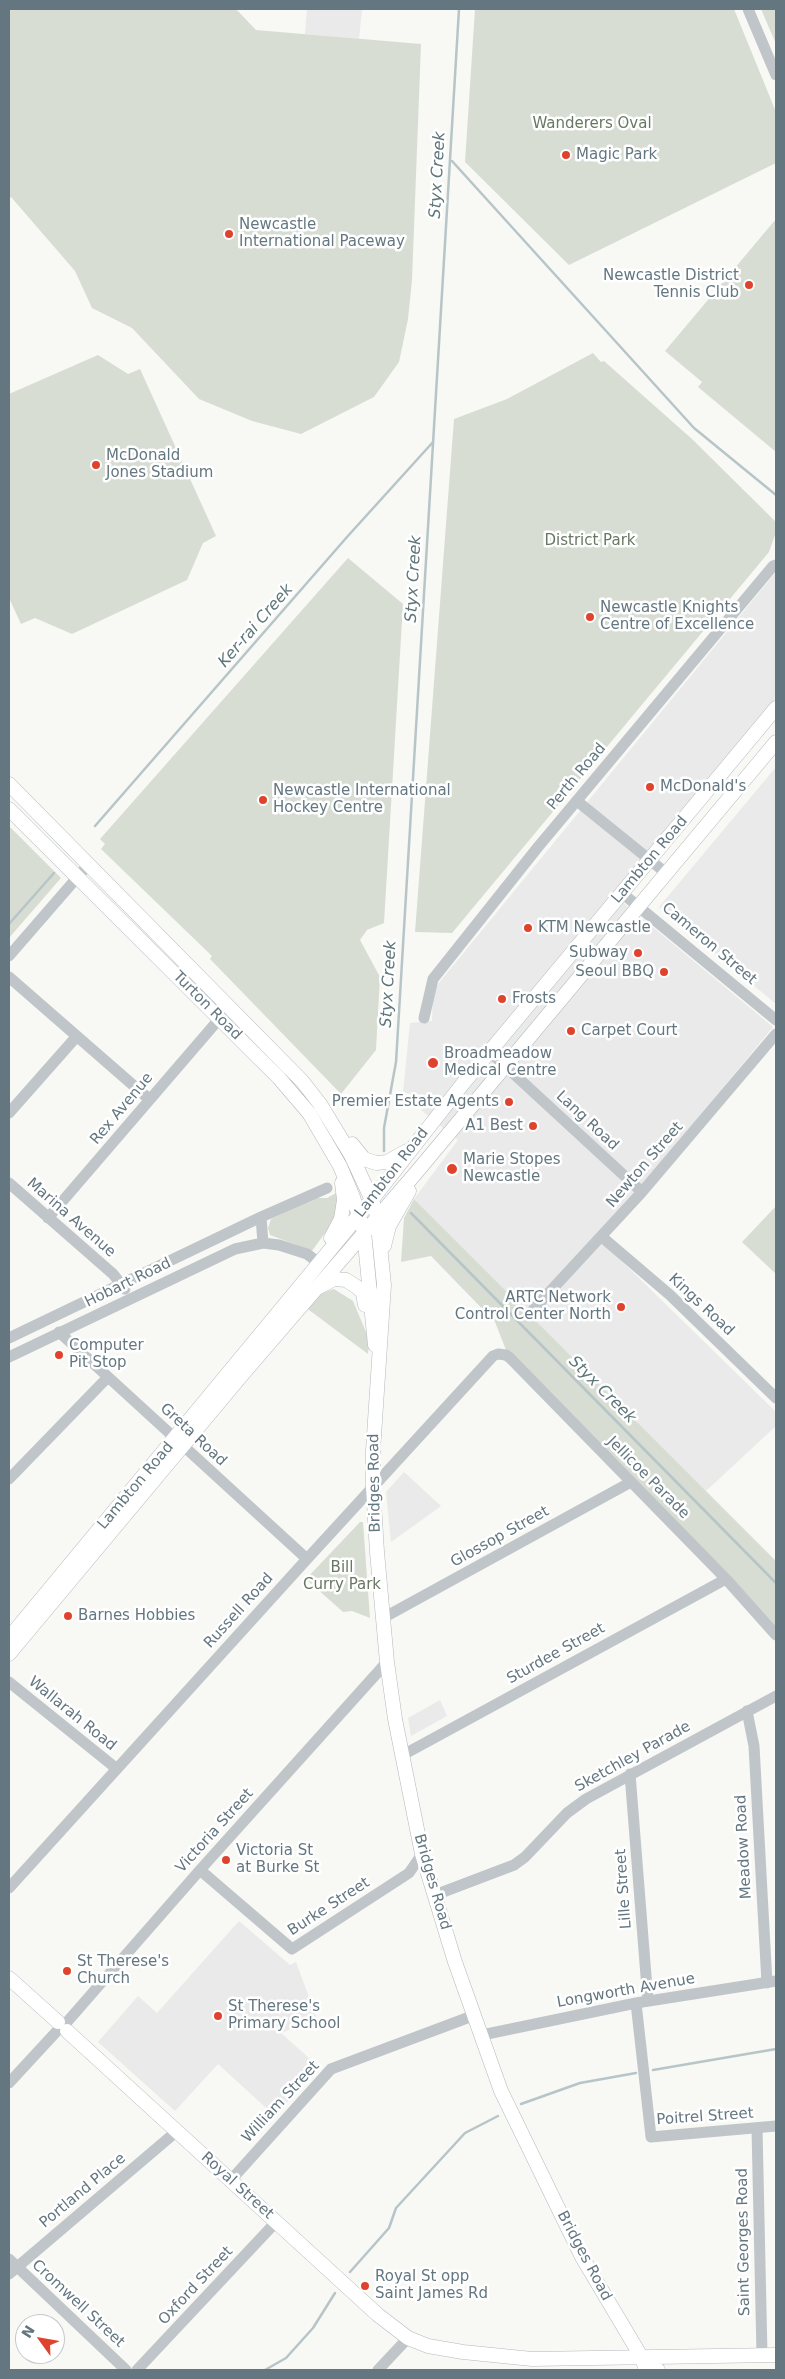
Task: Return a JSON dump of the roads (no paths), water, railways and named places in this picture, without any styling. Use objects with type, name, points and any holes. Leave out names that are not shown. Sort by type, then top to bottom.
[{"type":"main road","name":"Lambton Road","points":[[9,1654],[319,1263],[372,1200],[490,1052],[776,708]]},
{"type":"main road","name":"Lambton Road","points":[[9,1638],[178,1442],[415,1174],[776,742]]},
{"type":"main road","name":"Turton Road","points":[[9,784],[312,1093],[351,1155],[372,1200]]},
{"type":"main road","name":"Turton Road","points":[[9,809],[220,1018],[300,1102],[340,1166],[353,1197],[364,1232]]},
{"type":"main road","points":[[327,1117],[338,1121],[357,1152],[368,1161],[387,1162],[412,1149]]},
{"type":"main road","points":[[319,1263],[324,1248],[342,1219],[344,1193],[339,1170],[340,1166]]},
{"type":"main road","points":[[382,1253],[386,1233],[409,1191],[415,1174]]},
{"type":"main road","name":"Bridges Road","points":[[372,1200],[377,1216],[382,1253],[383,1314],[378,1366],[373,1487],[383,1618],[387,1662],[401,1756],[422,1854],[455,1962],[501,2091],[582,2257],[644,2364],[658,2370]]},
{"type":"main road","name":"Bridges Road","points":[[364,1232],[370,1318],[378,1366]]},
{"type":"main road","points":[[310,1294],[329,1281],[339,1278],[346,1280],[357,1286],[363,1293],[366,1313],[370,1318]]},
{"type":"main road","name":"Royal Street","points":[[9,1978],[378,2315],[408,2338]]},
{"type":"main road","points":[[408,2338],[443,2349],[517,2358],[644,2364],[776,2355]]},
{"type":"street","points":[[748,9],[776,75]]},
{"type":"street","name":"Perth Road","points":[[424,1018],[433,980],[577,801],[775,565]]},
{"type":"street","points":[[577,801],[666,874]]},
{"type":"street","points":[[9,956],[88,865]]},
{"type":"street","name":"Cameron Street","points":[[622,893],[776,1020]]},
{"type":"street","points":[[9,977],[149,1099]]},
{"type":"street","name":"Rex Avenue","points":[[48,1218],[124,1132],[149,1099],[220,1018]]},
{"type":"street","name":"Newton Street","points":[[532,1311],[642,1192],[776,1034]]},
{"type":"street","points":[[9,1113],[77,1036]]},
{"type":"street","name":"Lang Road","points":[[490,1052],[642,1192]]},
{"type":"street","name":"Marina Avenue","points":[[9,1183],[122,1284],[130,1299]]},
{"type":"street","name":"Hobart Road","points":[[9,1338],[261,1217],[327,1188]]},
{"type":"street","points":[[261,1217],[263,1243]]},
{"type":"street","name":"Kings Road","points":[[602,1237],[670,1295],[776,1398]]},
{"type":"street","name":"Hobart Road","points":[[10,1353],[130,1299],[222,1254],[249,1245],[263,1243],[279,1244],[307,1254],[319,1263]]},
{"type":"street","name":"Greta Road","points":[[59,1332],[307,1559]]},
{"type":"street","name":"Jellicoe Parade","points":[[493,1356],[498,1354],[506,1355],[726,1579],[776,1635]]},
{"type":"street","name":"Russell Road","points":[[9,1888],[493,1356]]},
{"type":"street","points":[[9,1479],[108,1377]]},
{"type":"street","name":"Glossop Street","points":[[383,1618],[631,1482]]},
{"type":"street","name":"Sturdee Street","points":[[401,1756],[726,1579]]},
{"type":"street","name":"Victoria Street","points":[[9,2083],[62,2027],[387,1662]]},
{"type":"street","name":"Wallarah Road","points":[[9,1682],[117,1769]]},
{"type":"street","name":"Sketchley Parade","points":[[435,1895],[514,1865],[525,1857],[576,1806],[630,1774],[776,1696]]},
{"type":"street","name":"Meadow Road","points":[[747,1711],[754,1746],[772,1982]]},
{"type":"street","name":"Lille Street","points":[[630,1774],[648,2001]]},
{"type":"street","name":"Burke Street","points":[[200,1870],[292,1950],[408,1873],[422,1854]]},
{"type":"street","points":[[408,1873],[428,1875]]},
{"type":"street","name":"Longworth Avenue","points":[[482,2035],[636,2003],[772,1982]]},
{"type":"street","name":"Poitrel Street","points":[[636,2003],[651,2137],[776,2126]]},
{"type":"street","name":"William Street","points":[[231,2180],[330,2069],[475,2015]]},
{"type":"street","name":"Saint Georges Road","points":[[757,2128],[762,2355]]},
{"type":"street","name":"Portland Place","points":[[11,2267],[177,2131]]},
{"type":"street","name":"Oxford Street","points":[[137,2370],[276,2222]]},
{"type":"street","name":"Cromwell Street","points":[[11,2267],[126,2370]]},
{"type":"street","points":[[378,2370],[408,2338]]},
{"type":"waterway","name":"Styx Creek","points":[[384,1151],[384,1128],[396,1062],[459,9]]},
{"type":"waterway","points":[[452,161],[694,428],[776,495]]},
{"type":"waterway","name":"Ker-rai Creek","points":[[95,826],[347,537],[433,442]]},
{"type":"waterway","name":"Ker-rai Creek","points":[[9,924],[54,873]]},
{"type":"waterway","name":"Styx Creek","points":[[411,1213],[776,1583]]},
{"type":"waterway","points":[[653,2070],[776,2049]]},
{"type":"waterway","points":[[521,2104],[580,2083],[636,2073]]},
{"type":"waterway","points":[[350,2272],[389,2228],[396,2208],[465,2133],[498,2116]]},
{"type":"waterway","points":[[265,2370],[286,2358],[313,2328],[335,2293]]},
{"type":"place","name":"Magic Park","points":[[566,155]]},
{"type":"place","name":"Newcastle International Paceway","points":[[229,234]]},
{"type":"place","name":"Newcastle District Tennis Club","points":[[749,285]]},
{"type":"place","name":"McDonald Jones Stadium","points":[[96,465]]},
{"type":"place","name":"Newcastle Knights Centre of Excellence","points":[[590,617]]},
{"type":"place","name":"McDonald's","points":[[650,787]]},
{"type":"place","name":"Newcastle International Hockey Centre","points":[[263,800]]},
{"type":"place","name":"KTM Newcastle","points":[[528,928]]},
{"type":"place","name":"Subway","points":[[638,953]]},
{"type":"place","name":"Seoul BBQ","points":[[664,972]]},
{"type":"place","name":"Frosts","points":[[502,999]]},
{"type":"place","name":"Carpet Court","points":[[571,1031]]},
{"type":"place","name":"Broadmeadow Medical Centre","points":[[433,1063]]},
{"type":"place","name":"Premier Estate Agents","points":[[509,1102]]},
{"type":"place","name":"A1 Best","points":[[533,1126]]},
{"type":"place","name":"Marie Stopes Newcastle","points":[[452,1169]]},
{"type":"place","name":"ARTC Network Control Center North","points":[[621,1307]]},
{"type":"place","name":"Computer Pit Stop","points":[[59,1355]]},
{"type":"place","name":"Barnes Hobbies","points":[[68,1616]]},
{"type":"place","name":"Victoria St at Burke St","points":[[226,1860]]},
{"type":"place","name":"St Therese's Church","points":[[67,1971]]},
{"type":"place","name":"St Therese's Primary School","points":[[218,2016]]},
{"type":"place","name":"Royal St opp Saint James Rd","points":[[365,2286]]},
{"type":"park label","name":"Wanderers Oval","points":[[592,124]]},
{"type":"park label","name":"District Park","points":[[590,541]]},
{"type":"park label","name":"Bill Curry Park","points":[[342,1576]]}]
